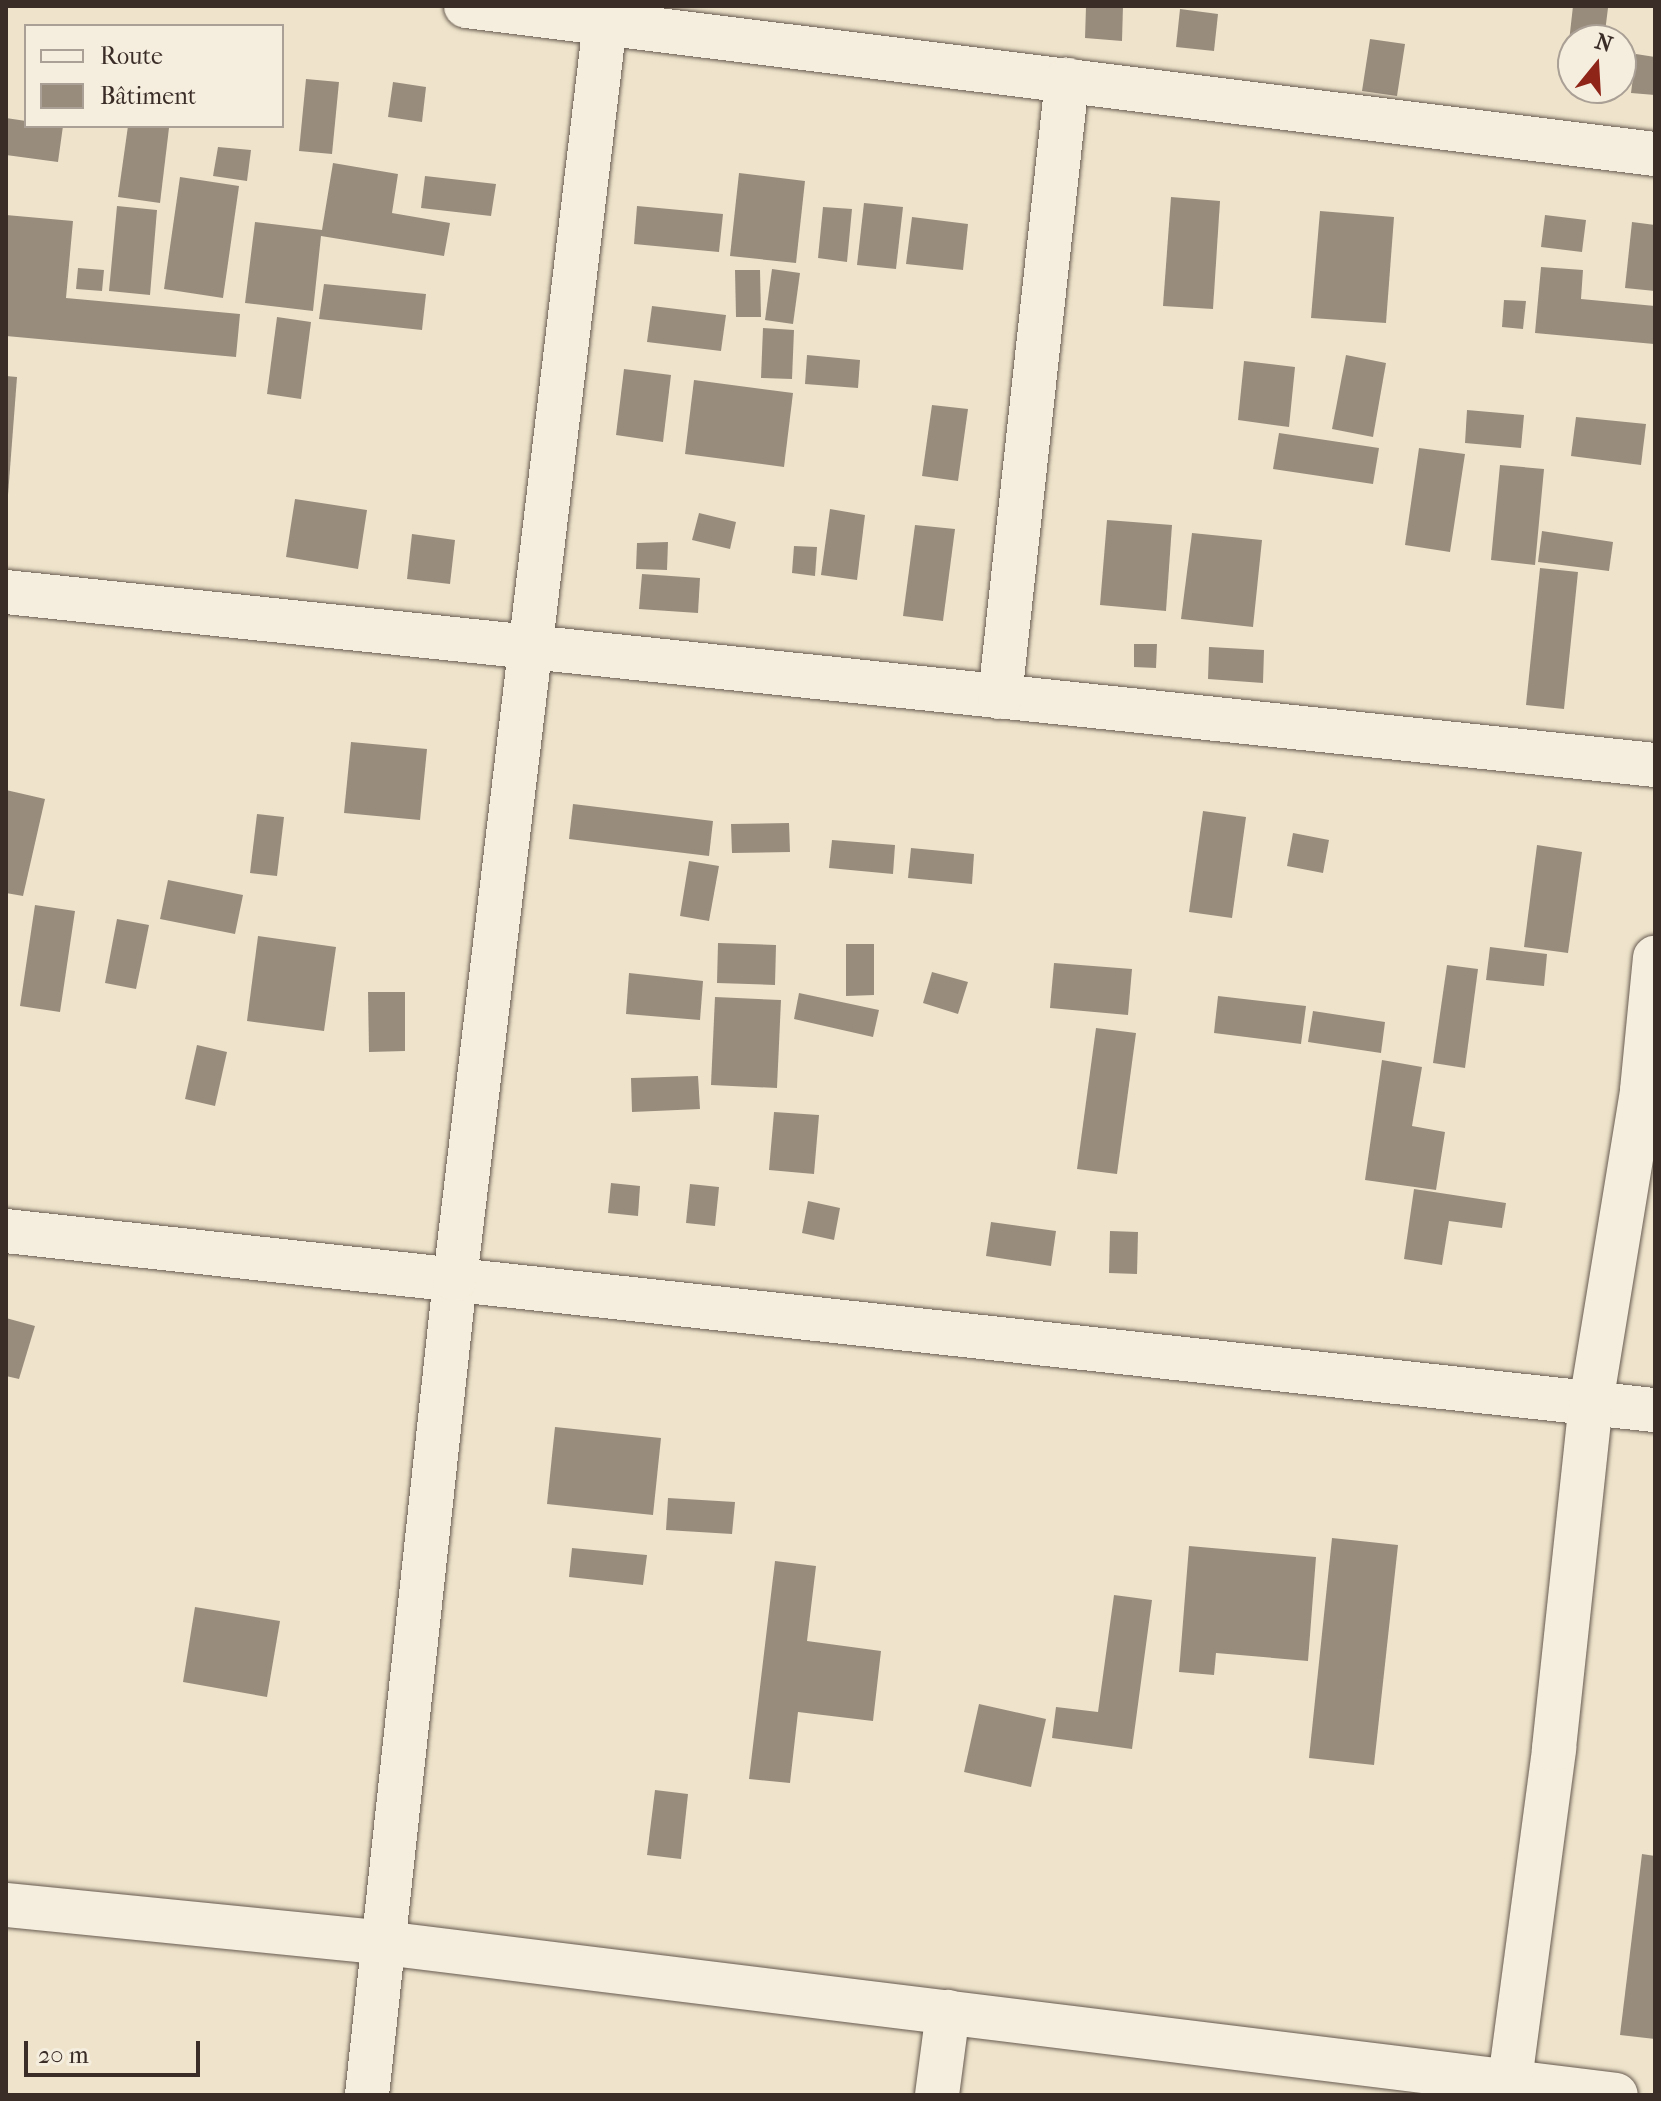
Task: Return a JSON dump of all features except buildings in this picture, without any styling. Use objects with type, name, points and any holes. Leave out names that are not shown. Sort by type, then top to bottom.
[{"type":"street","points":[[466,6],[606,15],[1067,80],[1655,154]]},
{"type":"street","points":[[367,2095],[455,1279],[534,649],[606,15]]},
{"type":"street","points":[[1000,697],[1067,80]]},
{"type":"street","points":[[6,592],[1655,765]]},
{"type":"street","points":[[1509,2088],[1554,1748],[1591,1403],[1642,1090],[1655,958]]},
{"type":"street","points":[[6,1231],[1655,1410]]},
{"type":"street","points":[[6,1905],[384,1943],[666,1981],[948,2012],[1509,2088],[1616,2095]]},
{"type":"street","points":[[937,2095],[948,2012]]}]
